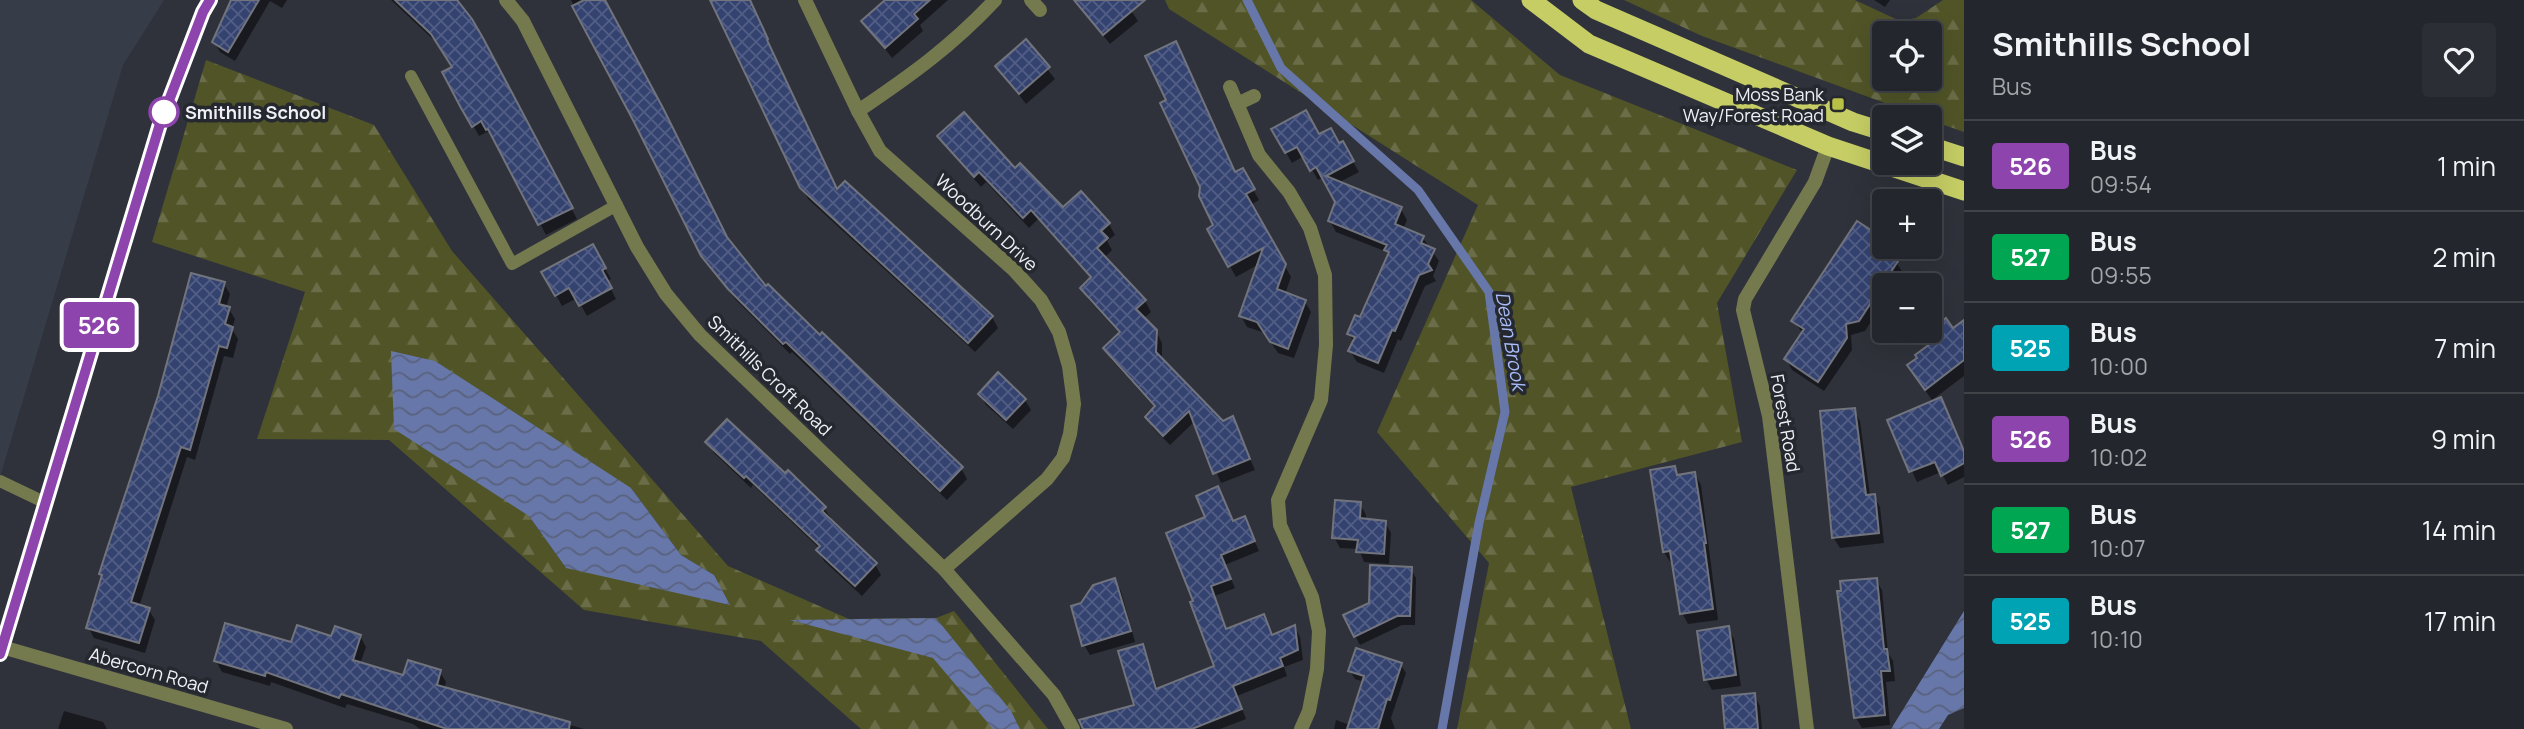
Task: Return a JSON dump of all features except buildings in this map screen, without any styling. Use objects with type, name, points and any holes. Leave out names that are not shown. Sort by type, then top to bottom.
[{"type":"highway","points":[[1531,0],[1589,44],[1829,146],[1964,191]]},
{"type":"highway","points":[[1582,0],[1595,10],[1872,128]]},
{"type":"highway","points":[[1942,150],[1964,157]]},
{"type":"street","points":[[1,651],[160,124],[210,0]]},
{"type":"street","name":"Smithills Croft Road","points":[[506,0],[523,21],[638,247],[666,293],[700,335],[944,569],[1055,695],[1073,729]]},
{"type":"street","name":"Woodburn Drive","points":[[805,0],[880,151],[1014,270],[1041,300],[1059,332],[1069,366],[1074,404],[1063,458],[1047,479],[944,569]]},
{"type":"street","points":[[858,111],[919,70],[962,35],[995,0]]},
{"type":"street","points":[[1230,87],[1259,155],[1289,192],[1310,228],[1325,275],[1326,345],[1321,400],[1278,500],[1280,526],[1312,597],[1319,631],[1310,711],[1301,729]]},
{"type":"street","points":[[1237,104],[1254,96]]},
{"type":"street","name":"Forest Road","points":[[1807,729],[1769,416],[1743,310],[1745,299],[1815,182],[1829,146]]},
{"type":"street","name":"Abercorn Road","points":[[1,651],[286,729]]},
{"type":"lane","points":[[411,76],[512,264],[617,205]]},
{"type":"lane","points":[[0,481],[46,503]]},
{"type":"shaded area","points":[[0,0],[164,0],[123,65],[0,477]]},
{"type":"green space","points":[[1165,0],[1471,0],[1560,75],[1797,170],[1717,303],[1742,442],[1571,487],[1631,729],[1457,729],[1489,563],[1377,432],[1478,205],[1169,9]]},
{"type":"green space","points":[[1624,0],[1855,0],[1900,21],[1916,18],[1943,0],[1964,0],[1964,132],[1942,124],[1942,105],[1890,105],[1702,36]]},
{"type":"green space","points":[[206,60],[374,125],[452,251],[728,566],[849,619],[936,618],[954,611],[1048,729],[861,729],[761,641],[584,610],[389,440],[257,439],[305,292],[152,242]],"holes":[[[631,488],[681,555],[714,575],[566,568],[529,516]]]},
{"type":"water","points":[[391,351],[435,361],[631,488],[681,555],[714,575],[730,605],[566,568],[529,516],[394,429]]},
{"type":"water","points":[[1964,611],[1964,708],[1948,715],[1939,729],[1891,729]]},
{"type":"water","points":[[936,618],[1011,711],[1020,729],[993,729],[933,658],[790,620]]},
{"type":"waterway","name":"Dean Brook","points":[[1247,0],[1281,68],[1418,190],[1489,292],[1505,412],[1479,523],[1442,729]]},
{"type":"bus line","name":"526","points":[[0,654],[160,124],[210,0]]},
{"type":"place","name":"Moss Bank Way/Forest Road","points":[[1838,104]]},
{"type":"place","name":"Smithills School","points":[[164,112]]}]
